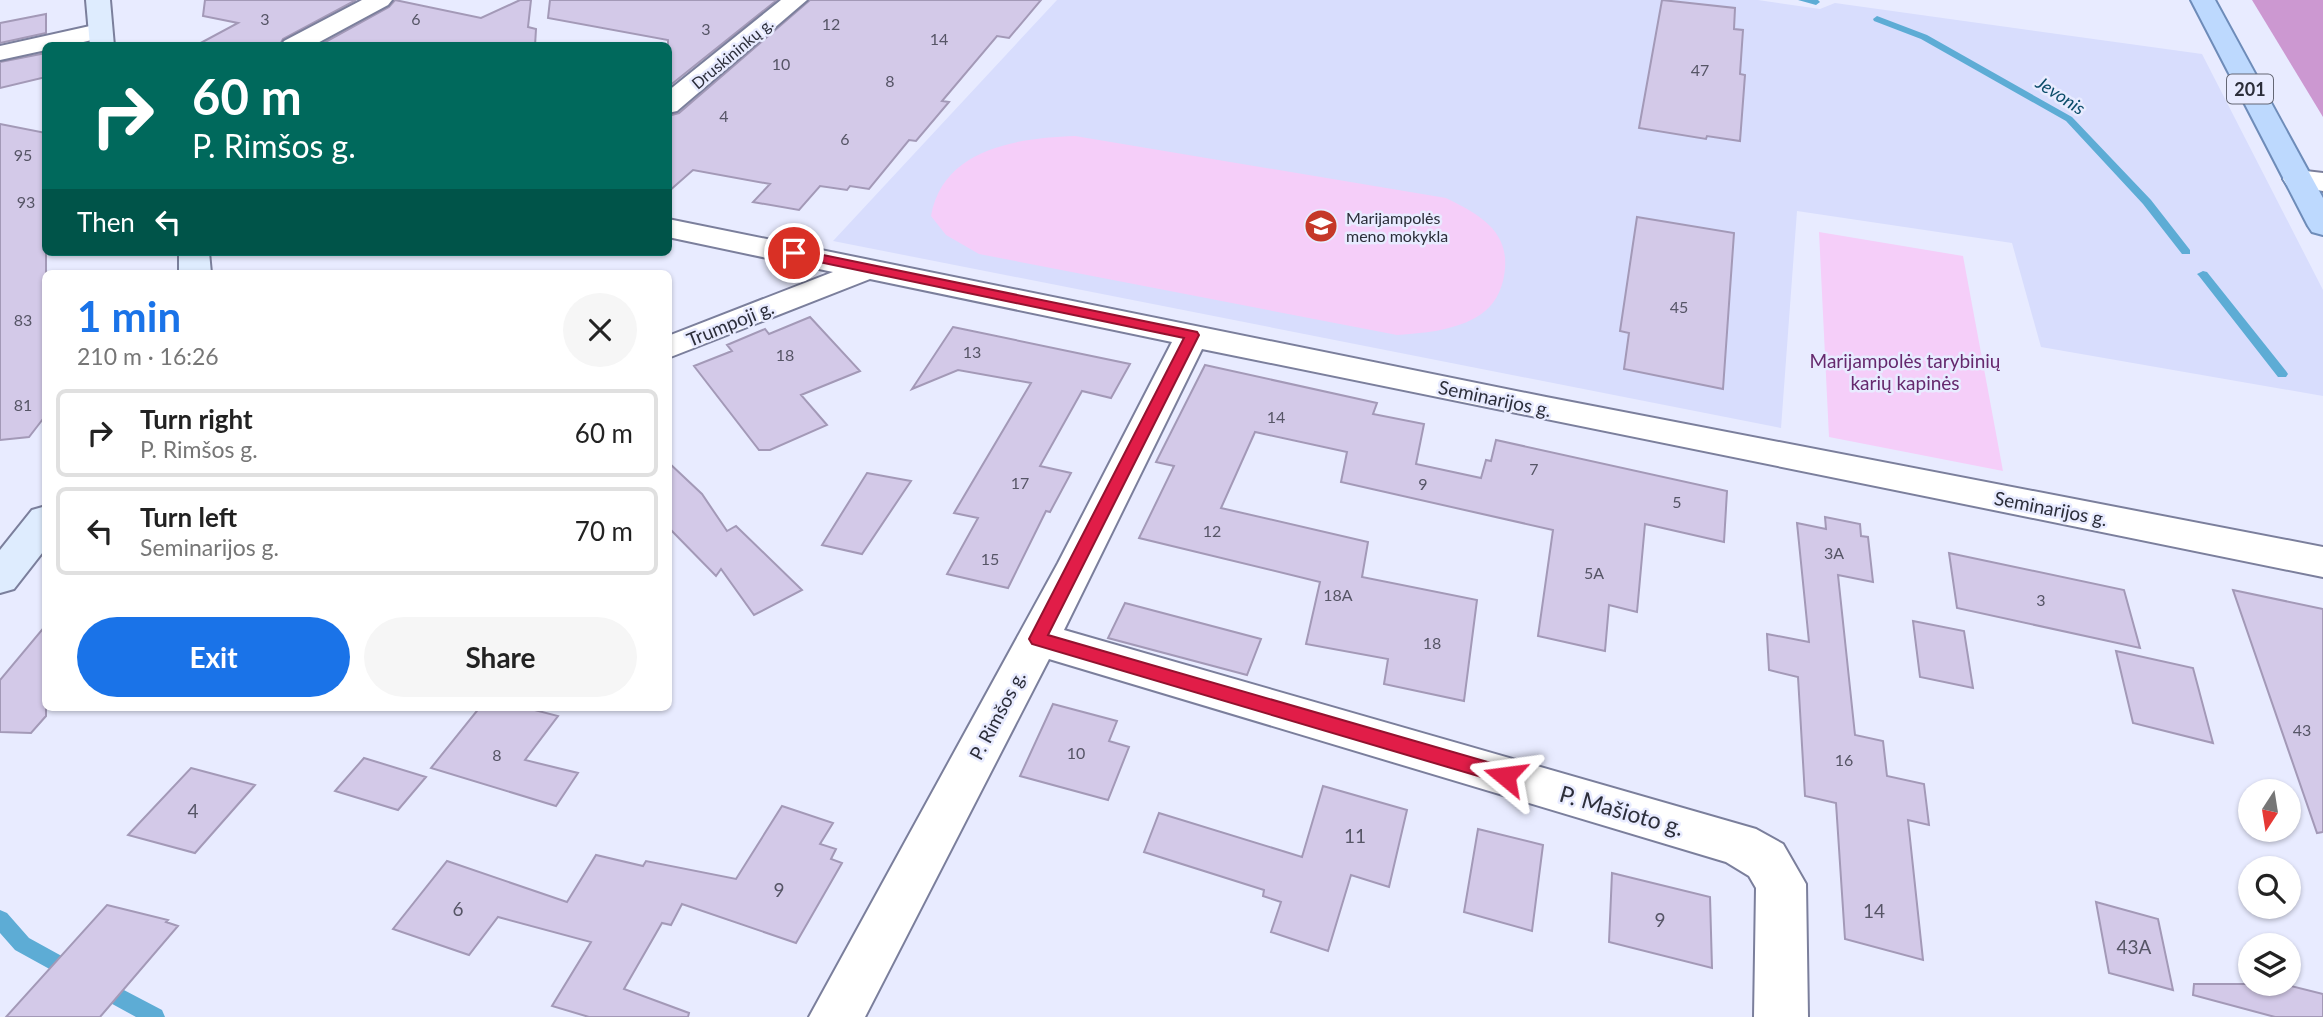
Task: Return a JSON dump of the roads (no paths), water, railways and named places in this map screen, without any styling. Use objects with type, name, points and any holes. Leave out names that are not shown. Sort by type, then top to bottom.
[{"type":"main road","points":[[97,0],[100,38]]},
{"type":"main road","name":"201","points":[[2203,0],[2310,180],[2323,226]]},
{"type":"main road","points":[[0,578],[42,525]]},
{"type":"street","points":[[301,42],[380,0]]},
{"type":"street","name":"Druskininkų g.","points":[[672,102],[795,0]]},
{"type":"street","points":[[73,42],[100,38]]},
{"type":"street","points":[[0,53],[42,47]]},
{"type":"street","name":"Seminarijos g.","points":[[672,229],[1546,409],[2323,562]]},
{"type":"street","name":"Trumpoji g.","points":[[672,346],[870,268]]},
{"type":"street","name":"P. Rimšos g.","points":[[836,1017],[1038,639],[1192,335]]},
{"type":"street","name":"P. Mašioto g.","points":[[1038,639],[1739,844],[1766,860],[1781,884],[1781,1017]]},
{"type":"waterway","name":"Jevonis","points":[[1802,0],[1816,2]]},
{"type":"waterway","name":"Jevonis","points":[[1877,19],[1924,37],[2069,119],[2147,202],[2186,252]]},
{"type":"waterway","name":"Jevonis","points":[[2203,274],[2282,374]]},
{"type":"waterway","points":[[0,919],[22,944],[71,971]]},
{"type":"waterway","points":[[101,987],[155,1017]]},
{"type":"place","name":"Marijampolės meno mokykla","points":[[1321,226]]},
{"type":"park label","name":"Marijampolės tarybinių karių kapinės","points":[[1905,371]]}]
